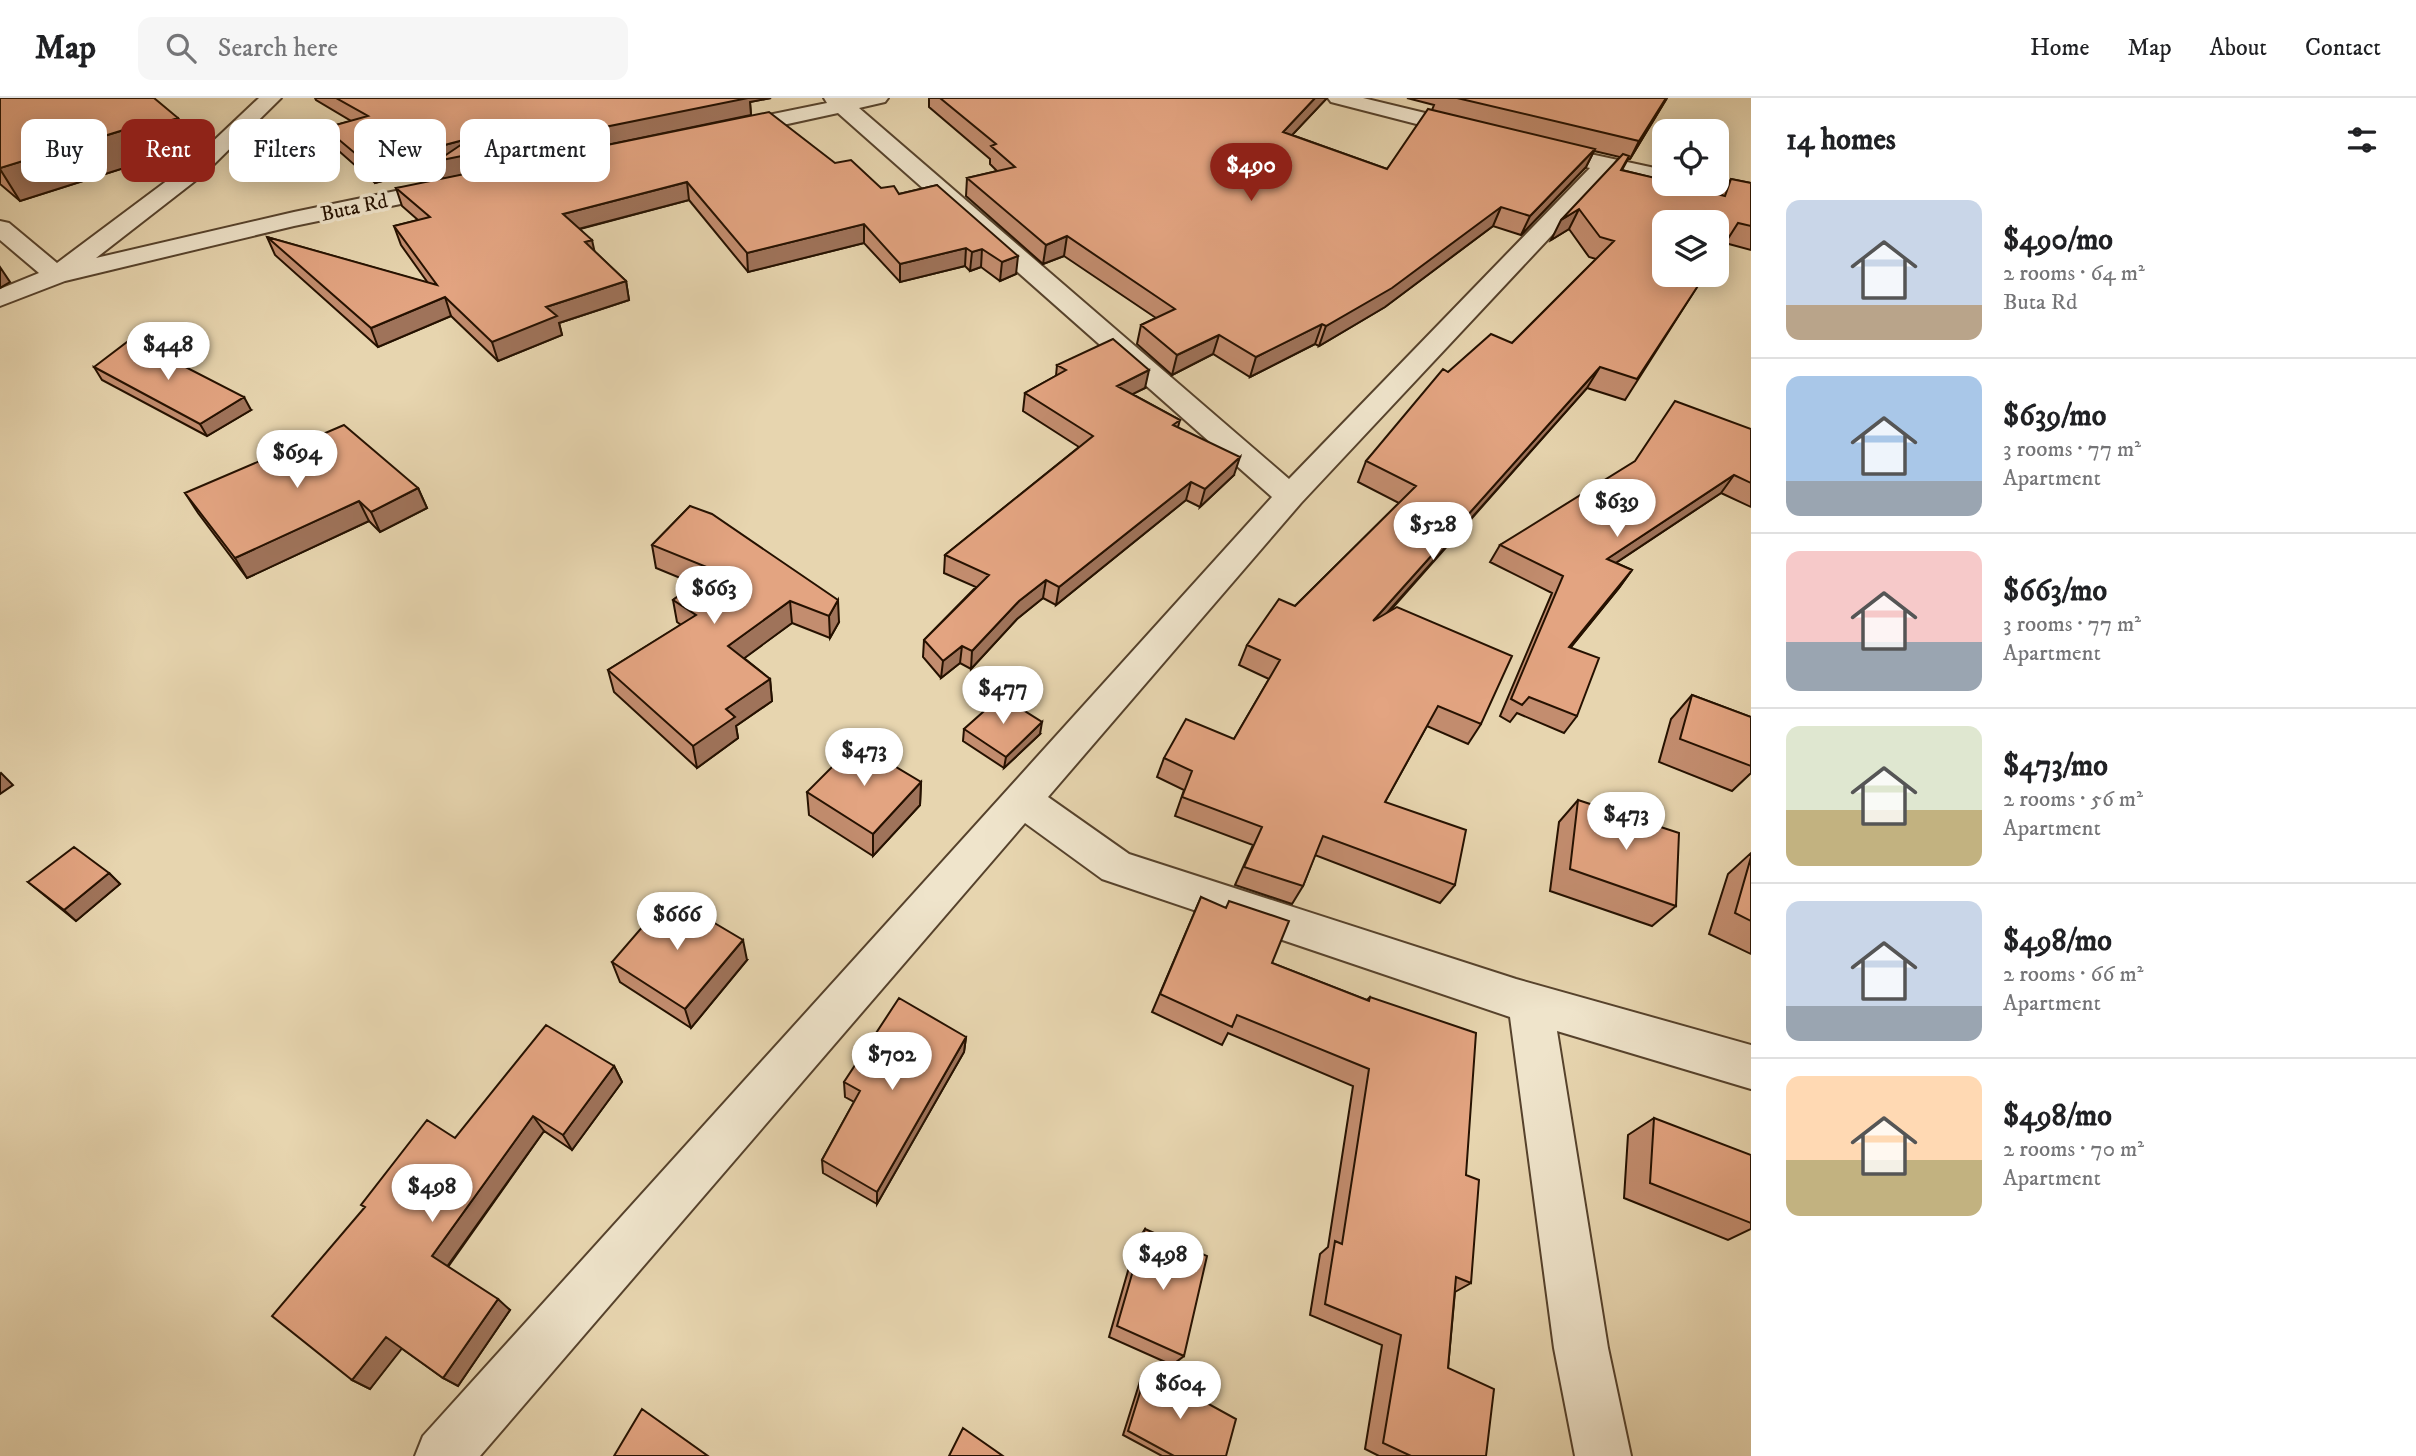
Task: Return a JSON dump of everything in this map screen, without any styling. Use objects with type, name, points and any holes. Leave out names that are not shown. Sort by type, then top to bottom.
[{"type":"street","points":[[0,228],[57,275],[166,192],[250,121],[271,98]]},
{"type":"street","points":[[1352,99],[1488,135]]},
{"type":"street","points":[[710,133],[852,100],[1290,496]]},
{"type":"street","points":[[1566,155],[1652,174]]},
{"type":"street","points":[[443,1456],[1290,496],[1605,164]]},
{"type":"street","name":"Buta Rd","points":[[0,298],[57,275],[294,219],[468,183]]},
{"type":"street","points":[[1729,191],[1751,196]]},
{"type":"street","points":[[1023,800],[1116,867],[1530,1003],[1751,1068]]},
{"type":"street","points":[[1530,1003],[1581,1348],[1603,1456]]},
{"type":"building","points":[[0,98],[154,98],[178,118],[121,119],[121,131],[107,135],[107,119],[21,119],[21,162],[0,168]]},
{"type":"building","points":[[336,98],[748,98],[610,126],[610,119],[460,119],[460,141],[446,145],[446,119],[357,119],[368,116]]},
{"type":"building","points":[[940,98],[1315,98],[1283,132],[1387,169],[1428,109],[1595,149],[1530,216],[1501,207],[1392,288],[1326,326],[1322,324],[1256,357],[1219,335],[1177,355],[1141,325],[1175,309],[1067,236],[1046,245],[967,178],[1015,167],[991,146],[996,144]]},
{"type":"building","points":[[1457,98],[1666,98],[1639,141]]},
{"type":"building","points":[[769,112],[835,163],[851,160],[881,188],[894,186],[899,194],[937,185],[1018,256],[1002,262],[982,249],[972,252],[966,248],[900,264],[864,224],[747,253],[687,182],[563,214],[592,240],[585,242],[626,281],[546,307],[557,316],[492,342],[445,297],[371,328],[267,237],[437,285],[394,226],[430,217],[396,188],[425,182],[446,182],[446,178],[460,175],[460,182],[610,182],[610,144]]},
{"type":"building","points":[[354,120],[354,152],[340,141],[340,124]]},
{"type":"building","points":[[460,145],[460,156],[446,159],[446,155]]},
{"type":"building","points":[[1623,154],[1629,156],[1621,170],[1652,177],[1652,196],[1729,196],[1731,179],[1751,183],[1751,226],[1738,223],[1729,237],[1729,210],[1652,210],[1652,287],[1697,287],[1637,379],[1600,367],[1373,621],[1397,607],[1512,656],[1481,724],[1438,706],[1385,802],[1466,830],[1455,885],[1323,836],[1303,886],[1244,867],[1262,827],[1182,797],[1192,771],[1164,758],[1186,719],[1234,739],[1280,660],[1247,645],[1279,599],[1295,606],[1416,486],[1366,461],[1443,369],[1448,372],[1491,334],[1512,343],[1614,241],[1600,237],[1579,209],[1561,220]]},
{"type":"building","points":[[131,339],[244,397],[200,424],[94,367]]},
{"type":"building","points":[[1113,339],[1149,370],[1117,386],[1180,420],[1173,425],[1240,457],[1205,489],[1191,482],[1059,587],[1046,580],[1019,601],[972,651],[962,646],[943,661],[924,640],[989,575],[945,555],[1093,436],[1025,393],[1066,370],[1057,365]]},
{"type":"building","points":[[1675,401],[1751,429],[1751,483],[1734,475],[1607,559],[1632,570],[1569,647],[1599,658],[1577,716],[1529,697],[1522,705],[1511,699],[1563,576],[1500,545],[1635,461]]},
{"type":"building","points":[[344,425],[418,488],[371,512],[359,501],[235,558],[185,493]]},
{"type":"building","points":[[690,506],[712,514],[838,600],[829,616],[790,601],[728,646],[770,679],[726,709],[735,717],[693,746],[608,670],[696,615],[673,600],[714,570],[652,545]]},
{"type":"building","points":[[1692,695],[1751,717],[1751,766],[1680,739]]},
{"type":"building","points":[[1001,696],[1042,722],[1006,757],[964,729]]},
{"type":"building","points":[[856,743],[921,782],[873,834],[807,792]]},
{"type":"building","points":[[1578,800],[1679,833],[1676,906],[1570,869]]},
{"type":"building","points":[[74,847],[109,873],[64,910],[28,882]]},
{"type":"building","points":[[1751,857],[1751,921],[1735,913]]},
{"type":"building","points":[[669,896],[743,940],[685,1009],[612,962]]},
{"type":"building","points":[[1201,897],[1226,908],[1229,901],[1289,921],[1272,963],[1369,1001],[1370,997],[1476,1033],[1466,1175],[1479,1180],[1471,1283],[1456,1277],[1448,1368],[1494,1389],[1486,1456],[1411,1456],[1383,1443],[1401,1335],[1325,1304],[1335,1241],[1342,1244],[1369,1069],[1237,1015],[1232,1027],[1160,994]]},
{"type":"building","points":[[899,998],[966,1037],[877,1192],[822,1160],[860,1091],[844,1082]]},
{"type":"building","points":[[546,1025],[614,1066],[563,1135],[533,1116],[432,1256],[498,1299],[443,1378],[386,1337],[352,1380],[272,1316],[365,1207],[361,1205],[427,1120],[455,1138]]},
{"type":"building","points":[[1654,1118],[1751,1155],[1751,1223],[1650,1183]]},
{"type":"building","points":[[1145,1229],[1207,1256],[1184,1356],[1117,1326]]},
{"type":"building","points":[[1147,1370],[1236,1419],[1226,1456],[1174,1456],[1128,1431]]},
{"type":"building","points":[[642,1409],[708,1456],[614,1456]]},
{"type":"building","points":[[963,1428],[1003,1456],[949,1456]]}]
